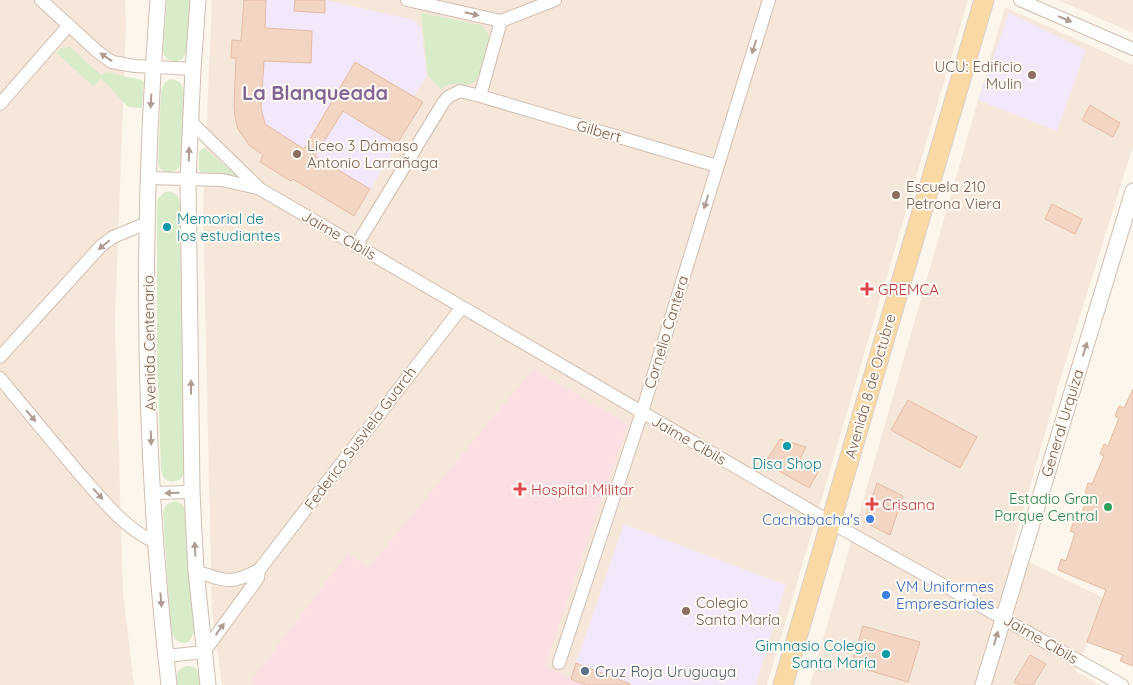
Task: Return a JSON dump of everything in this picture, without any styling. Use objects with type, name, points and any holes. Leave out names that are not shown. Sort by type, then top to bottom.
[{"type":"main road","name":"Avenida 8 de Octubre","points":[[783,685],[984,0]]},
{"type":"street","points":[[41,0],[98,52],[112,62],[122,65],[193,69]]},
{"type":"street","name":"Avenida Centenario","points":[[158,0],[148,178],[148,360],[153,493],[169,685]]},
{"type":"street","points":[[198,0],[188,180],[192,492],[196,571],[208,685]]},
{"type":"street","points":[[407,0],[437,3],[501,21],[555,0]]},
{"type":"street","name":"Cornelio Cantera","points":[[559,663],[642,412],[769,0]]},
{"type":"street","points":[[1020,0],[1133,49]]},
{"type":"street","points":[[356,246],[443,103],[448,97],[460,91],[480,96],[501,21]]},
{"type":"street","points":[[0,104],[70,25]]},
{"type":"street","name":"Gilbert","points":[[480,96],[717,166]]},
{"type":"street","name":"Jaime Cibils","points":[[191,122],[260,189],[830,522],[1122,685]]},
{"type":"street","name":"Jaime Cibils","points":[[148,178],[222,180],[260,189]]},
{"type":"street","name":"General Urquiza","points":[[983,685],[1002,617],[1133,191]]},
{"type":"street","points":[[0,357],[101,246],[114,237],[147,223]]},
{"type":"street","name":"Federico Susviela Guarch","points":[[196,571],[226,581],[239,579],[259,570],[462,307]]},
{"type":"street","points":[[0,378],[124,523],[144,538],[157,543]]},
{"type":"street","points":[[153,493],[192,492]]},
{"type":"street","name":"Federico Susviela Guarch","points":[[204,652],[258,578],[259,570]]},
{"type":"street","points":[[166,656],[204,652]]},
{"type":"shaded area","points":[[0,0],[125,0],[126,25],[115,322],[123,593],[134,685],[0,685]]},
{"type":"shaded area","points":[[212,0],[968,0],[767,685],[222,685],[212,611],[203,214]]},
{"type":"shaded area","points":[[244,0],[325,0],[414,20],[421,27],[427,76],[414,97],[423,102],[354,216],[293,179],[291,181],[260,162],[263,155],[249,145],[238,129],[234,106],[236,58],[232,40],[241,40]]},
{"type":"shaded area","points":[[1058,0],[1133,0],[1133,33]]},
{"type":"shaded area","points":[[1005,7],[1133,65],[1133,146],[1061,377],[1011,553],[1106,599],[1076,671],[1099,685],[810,685]]},
{"type":"shaded area","name":"UCU: Edificio Mulin","points":[[1009,13],[1086,50],[1057,131],[978,100]]},
{"type":"shaded area","name":"Hospital Militar","points":[[533,369],[628,424],[545,666],[586,685],[252,685],[251,681],[348,553],[368,568]]},
{"type":"shaded area","name":"Colegio Santa María","points":[[624,524],[786,585],[756,685],[632,685],[576,663]]},
{"type":"green space","points":[[167,0],[191,0],[186,53],[182,59],[176,62],[167,59],[163,52]]},
{"type":"green space","points":[[421,13],[481,25],[486,31],[489,38],[488,48],[474,82],[466,85],[454,84],[445,86],[441,90],[428,75]]},
{"type":"green space","points":[[70,47],[101,75],[106,72],[142,80],[144,82],[142,108],[128,107],[101,78],[93,86],[57,53],[61,48]]},
{"type":"green space","points":[[171,79],[179,82],[184,90],[181,165],[174,171],[166,172],[160,169],[158,163],[161,91],[165,82]]},
{"type":"green space","points":[[204,148],[231,171],[253,185],[201,173],[199,170],[199,151]]},
{"type":"green space","points":[[165,192],[175,193],[179,199],[180,208],[184,472],[181,479],[171,482],[164,477],[161,470],[157,361],[157,202],[159,197]]},
{"type":"green space","points":[[175,501],[182,504],[186,510],[195,631],[189,642],[183,643],[177,641],[171,633],[163,513],[167,505]]},
{"type":"green space","points":[[186,666],[194,667],[198,671],[201,685],[177,685],[177,673]]},
{"type":"building","points":[[244,0],[266,0],[265,28],[312,31],[311,63],[264,61],[261,108],[265,124],[304,149],[355,62],[423,102],[397,144],[343,111],[315,156],[370,189],[354,216],[293,179],[291,181],[260,162],[263,155],[249,145],[238,129],[234,106],[236,58],[231,58],[232,40],[241,41]]},
{"type":"building","points":[[295,0],[325,0],[325,13],[294,11]]},
{"type":"building","points":[[1090,105],[1120,123],[1113,137],[1082,120]]},
{"type":"building","points":[[1052,204],[1082,219],[1075,234],[1045,219]]},
{"type":"building","name":"Estadio Gran Parque Central","points":[[1133,389],[1133,666],[1120,661],[1123,655],[1087,642],[1106,590],[1058,570],[1061,559],[1066,561],[1075,533],[1070,531],[1074,521],[1079,522],[1088,494],[1085,493],[1088,483],[1092,484],[1104,456],[1100,454],[1104,444],[1108,446],[1119,418],[1115,416],[1119,406],[1124,408]]},
{"type":"building","points":[[908,400],[977,437],[960,468],[891,430]]},
{"type":"building","points":[[780,439],[806,447],[799,461],[818,472],[809,488],[765,463]]},
{"type":"building","points":[[877,483],[903,496],[890,535],[864,522]]},
{"type":"building","name":"Gimnasio Colegio Santa María","points":[[863,626],[920,642],[908,682],[851,665]]},
{"type":"building","points":[[1030,655],[1046,664],[1033,685],[1020,685],[1014,682]]},
{"type":"building","name":"Cruz Roja Uruguaya","points":[[576,663],[630,685],[586,685],[571,679]]},
{"type":"place","name":"UCU: Edificio Mulin","points":[[1032,75]]},
{"type":"place","name":"Liceo 3 Dámaso Antonio Larrañaga","points":[[297,154]]},
{"type":"place","name":"Escuela 210 Petrona Viera","points":[[896,195]]},
{"type":"place","name":"Memorial de los estudiantes","points":[[167,227]]},
{"type":"place","name":"GREMCA","points":[[867,289]]},
{"type":"place","name":"Disa Shop","points":[[787,446]]},
{"type":"place","name":"Hospital Militar","points":[[520,489]]},
{"type":"place","name":"Crisana","points":[[872,504]]},
{"type":"place","name":"Estadio Gran Parque Central","points":[[1108,507]]},
{"type":"place","name":"Cachabacha's","points":[[870,519]]},
{"type":"place","name":"VM Uniformes Empresariales","points":[[886,595]]},
{"type":"place","name":"Colegio Santa María","points":[[686,611]]},
{"type":"place","name":"Gimnasio Colegio Santa María","points":[[886,654]]},
{"type":"place","name":"Cruz Roja Uruguaya","points":[[585,671]]},
{"type":"district","name":"La Blanqueada","points":[[315,92]]}]
